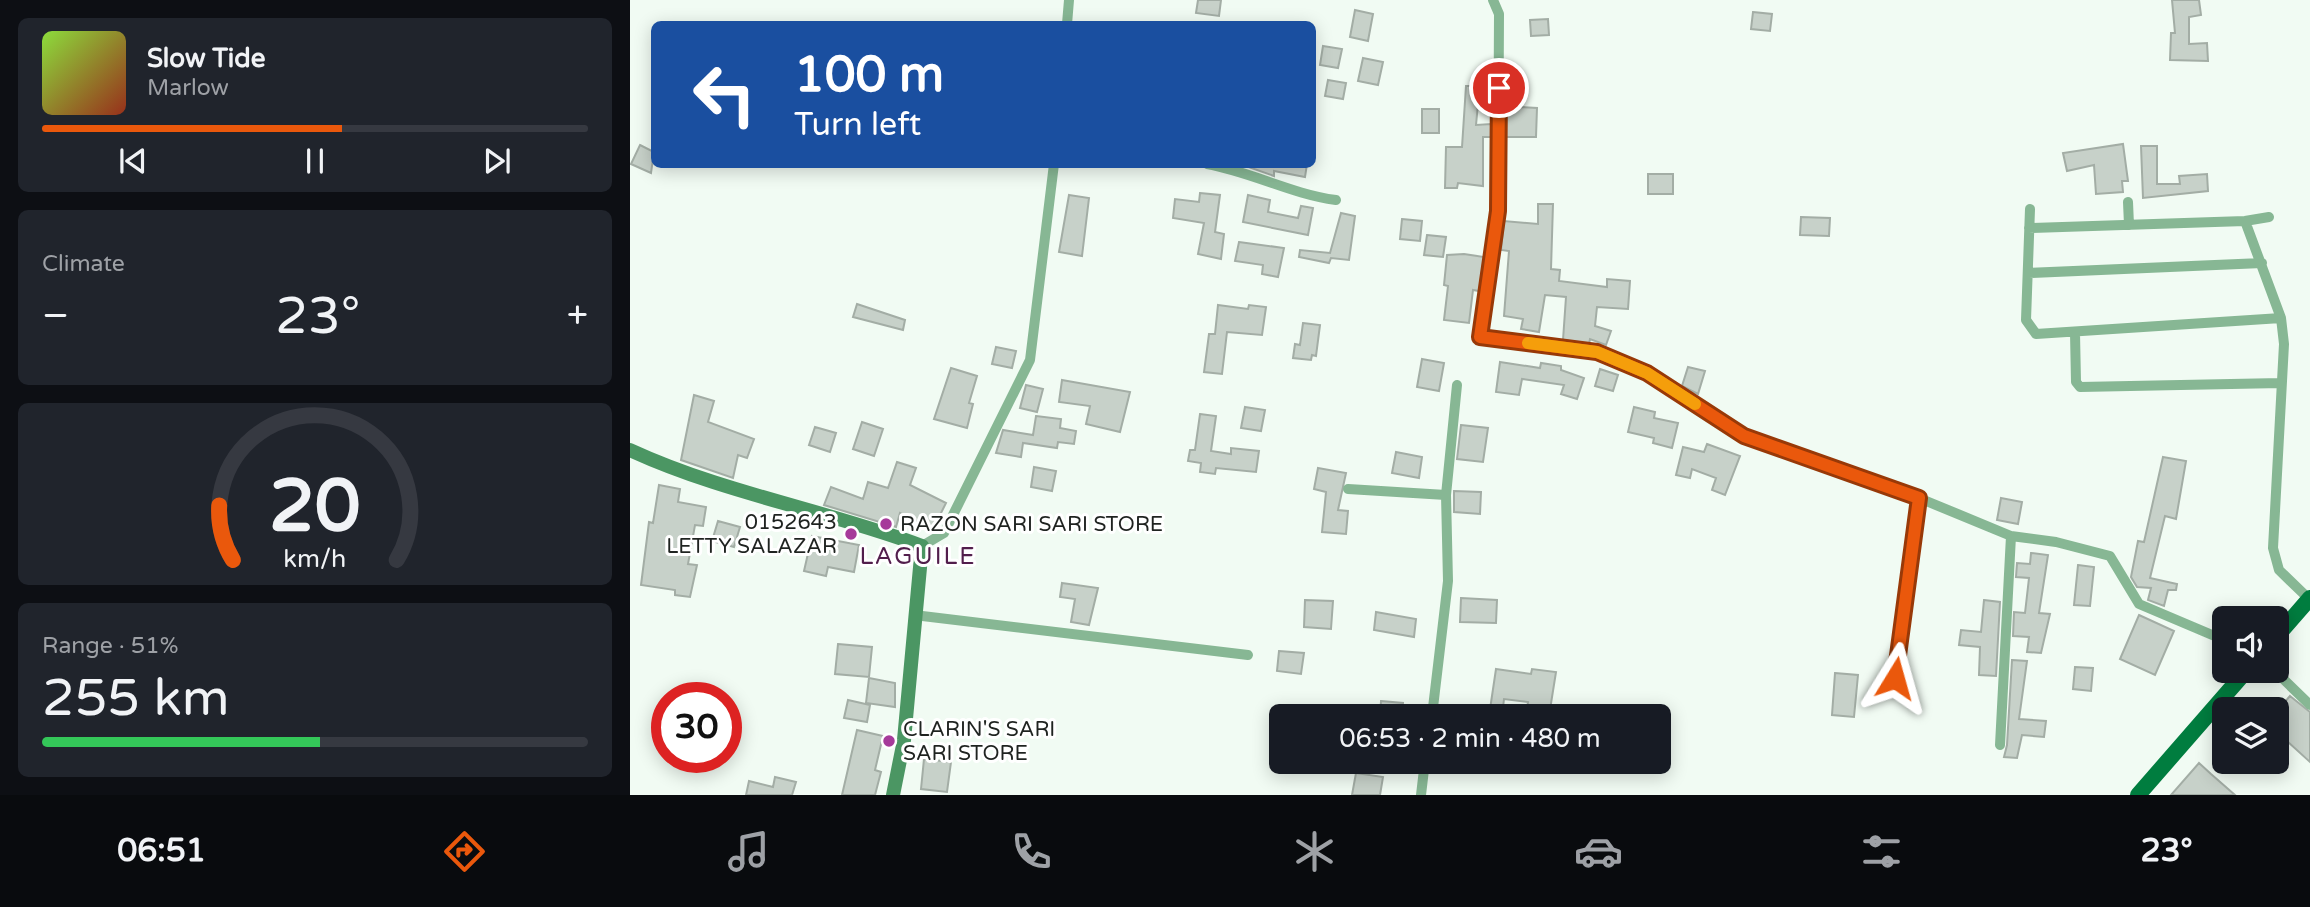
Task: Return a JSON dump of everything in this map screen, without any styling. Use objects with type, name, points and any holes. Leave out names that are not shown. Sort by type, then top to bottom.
[{"type":"main road","points":[[2289,622],[2309,598]]},
{"type":"main road","points":[[2138,795],[2236,683]]},
{"type":"street","points":[[1067,21],[1069,0]]},
{"type":"street","points":[[1493,0],[1499,14],[1498,211],[1480,337],[1597,352],[1647,373],[1744,436],[1919,498],[2011,536],[2056,542],[2110,556],[2139,604],[2212,635]]},
{"type":"street","points":[[630,450],[774,502],[922,546],[944,533],[1030,360],[1054,168]]},
{"type":"street","points":[[1226,168],[1294,192],[1336,200]]},
{"type":"street","points":[[2128,202],[2129,225]]},
{"type":"street","points":[[2029,209],[2026,320],[2032,332],[2043,335],[2075,334],[2281,318]]},
{"type":"street","points":[[2029,229],[2269,218]]},
{"type":"street","points":[[2245,221],[2281,318],[2284,344],[2273,548],[2279,570],[2309,598]]},
{"type":"street","points":[[2029,272],[2262,263]]},
{"type":"street","points":[[2075,334],[2076,382],[2080,387],[2281,383]]},
{"type":"street","points":[[1433,704],[1448,581],[1446,495],[1457,385]]},
{"type":"street","points":[[1348,489],[1446,495]]},
{"type":"street","points":[[1895,678],[1919,498]]},
{"type":"street","points":[[2000,745],[2011,536]]},
{"type":"street","points":[[893,795],[905,740],[922,546]]},
{"type":"street","points":[[914,615],[1248,654]]},
{"type":"street","points":[[2287,683],[2310,705]]},
{"type":"street","points":[[1420,795],[1423,774]]},
{"type":"building","points":[[1198,0],[1221,0],[1219,16],[1196,13]]},
{"type":"building","points":[[2172,0],[2199,0],[2201,15],[2189,17],[2189,44],[2207,43],[2208,61],[2170,60],[2171,33],[2175,33]]},
{"type":"building","points":[[1355,10],[1373,14],[1368,41],[1350,37]]},
{"type":"building","points":[[1753,12],[1772,14],[1770,31],[1751,29]]},
{"type":"building","points":[[1548,19],[1549,35],[1531,36],[1530,20]]},
{"type":"building","points":[[1323,46],[1342,49],[1338,68],[1320,65]]},
{"type":"building","points":[[1363,58],[1383,62],[1378,85],[1358,81]]},
{"type":"building","points":[[1328,80],[1346,83],[1343,99],[1325,96]]},
{"type":"building","points":[[1466,86],[1482,86],[1482,104],[1478,104],[1476,125],[1491,124],[1491,137],[1483,137],[1483,186],[1458,183],[1457,188],[1445,188],[1446,147],[1462,147]]},
{"type":"building","points":[[1537,108],[1536,137],[1506,137],[1506,109]]},
{"type":"building","points":[[1422,109],[1439,109],[1439,133],[1422,133]]},
{"type":"building","points":[[2123,144],[2128,181],[2122,181],[2123,192],[2096,194],[2094,165],[2067,171],[2063,153]]},
{"type":"building","points":[[640,145],[651,150],[651,173],[631,164]]},
{"type":"building","points":[[2141,146],[2157,146],[2157,184],[2180,184],[2179,176],[2207,174],[2208,191],[2143,198]]},
{"type":"building","points":[[1251,168],[1306,168],[1305,177],[1274,171],[1274,176]]},
{"type":"building","points":[[1648,174],[1673,174],[1673,194],[1648,194]]},
{"type":"building","points":[[1200,193],[1220,195],[1215,232],[1224,234],[1221,259],[1198,254],[1204,223],[1173,218],[1175,199],[1199,202]]},
{"type":"building","points":[[1069,195],[1089,198],[1082,256],[1059,252]]},
{"type":"building","points":[[1248,195],[1270,200],[1268,212],[1298,218],[1301,206],[1313,208],[1308,235],[1243,222]]},
{"type":"building","points":[[1538,204],[1553,204],[1551,269],[1560,270],[1559,281],[1607,287],[1607,279],[1630,281],[1628,309],[1597,307],[1595,326],[1611,331],[1606,345],[1590,339],[1589,344],[1563,340],[1566,297],[1545,295],[1539,332],[1521,329],[1523,319],[1504,316],[1509,251],[1501,250],[1504,221],[1538,224]]},
{"type":"building","points":[[1341,213],[1355,216],[1349,260],[1331,258],[1329,263],[1299,257],[1300,250],[1330,253]]},
{"type":"building","points":[[1801,217],[1830,218],[1829,236],[1800,235]]},
{"type":"building","points":[[1402,219],[1422,221],[1420,241],[1400,239]]},
{"type":"building","points":[[1427,235],[1446,237],[1443,257],[1424,255]]},
{"type":"building","points":[[1239,242],[1284,248],[1278,277],[1262,274],[1263,265],[1235,261]]},
{"type":"building","points":[[1447,255],[1484,257],[1479,291],[1473,290],[1469,323],[1444,320],[1448,286],[1444,285]]},
{"type":"building","points":[[857,304],[905,320],[903,330],[853,317]]},
{"type":"building","points":[[1218,305],[1248,309],[1249,305],[1266,307],[1262,335],[1227,332],[1222,374],[1204,372],[1209,334],[1215,334]]},
{"type":"building","points":[[1303,323],[1320,325],[1316,356],[1312,355],[1311,360],[1293,358],[1295,344],[1300,345]]},
{"type":"building","points":[[996,347],[1016,351],[1012,368],[992,364]]},
{"type":"building","points":[[1422,359],[1444,363],[1439,391],[1417,387]]},
{"type":"building","points":[[1500,362],[1540,368],[1541,363],[1561,366],[1561,370],[1584,378],[1577,399],[1561,394],[1564,385],[1522,379],[1519,395],[1496,392]]},
{"type":"building","points":[[1688,367],[1705,371],[1698,394],[1682,386]]},
{"type":"building","points":[[951,368],[977,376],[969,403],[973,404],[967,428],[934,419]]},
{"type":"building","points":[[1600,369],[1618,375],[1613,391],[1595,386]]},
{"type":"building","points":[[1062,380],[1130,392],[1120,432],[1086,424],[1090,406],[1059,402]]},
{"type":"building","points":[[1026,385],[1043,389],[1037,412],[1020,408]]},
{"type":"building","points":[[694,395],[714,401],[708,422],[754,439],[747,458],[738,455],[733,478],[681,460]]},
{"type":"building","points":[[1245,407],[1265,410],[1261,431],[1241,428]]},
{"type":"building","points":[[1634,407],[1655,412],[1654,418],[1678,423],[1672,448],[1653,443],[1654,438],[1628,432]]},
{"type":"building","points":[[1200,414],[1216,416],[1211,451],[1231,454],[1231,448],[1259,451],[1256,472],[1216,468],[1215,474],[1200,472],[1201,463],[1188,461],[1190,450],[1195,450]]},
{"type":"building","points":[[1036,416],[1061,419],[1060,428],[1076,431],[1074,444],[1058,442],[1057,448],[1023,443],[1021,457],[996,453],[1003,430],[1033,435]]},
{"type":"building","points":[[862,422],[883,429],[874,456],[853,449]]},
{"type":"building","points":[[1461,425],[1488,428],[1483,462],[1457,459]]},
{"type":"building","points":[[815,427],[836,433],[830,452],[809,445]]},
{"type":"building","points":[[1707,444],[1740,456],[1725,495],[1712,490],[1716,478],[1692,469],[1690,478],[1676,475],[1683,447],[1704,452]]},
{"type":"building","points":[[1396,452],[1422,457],[1419,478],[1392,473]]},
{"type":"building","points":[[2163,457],[2186,461],[2176,519],[2165,516],[2150,578],[2177,584],[2176,590],[2168,590],[2164,606],[2148,600],[2151,588],[2137,587],[2131,577],[2138,541],[2144,542]]},
{"type":"building","points":[[897,462],[916,468],[910,485],[946,503],[933,529],[900,513],[896,527],[824,505],[831,487],[863,499],[868,482],[888,488]]},
{"type":"building","points":[[1034,467],[1056,471],[1052,491],[1031,487]]},
{"type":"building","points":[[1318,468],[1346,473],[1338,510],[1348,511],[1346,534],[1322,532],[1326,492],[1314,489]]},
{"type":"building","points":[[659,485],[680,489],[678,502],[706,507],[703,526],[695,525],[688,564],[697,565],[690,597],[675,595],[675,590],[641,585],[649,522],[653,523]]},
{"type":"building","points":[[1454,491],[1481,492],[1480,514],[1454,512]]},
{"type":"building","points":[[2001,498],[2022,502],[2018,524],[1997,520]]},
{"type":"building","points":[[718,521],[740,527],[734,547],[712,541]]},
{"type":"building","points":[[812,536],[859,545],[854,572],[828,567],[826,576],[804,571]]},
{"type":"building","points":[[2031,553],[2048,555],[2039,613],[2050,614],[2041,653],[2027,652],[2029,637],[2013,636],[2014,612],[2025,613],[2029,578],[2016,577],[2017,563],[2030,564]]},
{"type":"building","points":[[2078,565],[2094,567],[2090,606],[2074,605]]},
{"type":"building","points":[[1062,583],[1098,588],[1089,625],[1071,622],[1075,599],[1060,597]]},
{"type":"building","points":[[1461,598],[1497,600],[1496,623],[1460,622]]},
{"type":"building","points":[[1305,600],[1333,601],[1331,629],[1304,627]]},
{"type":"building","points":[[1984,600],[2000,602],[1996,676],[1979,675],[1980,647],[1959,645],[1961,630],[1981,632]]},
{"type":"building","points":[[1376,612],[1416,619],[1414,637],[1374,630]]},
{"type":"building","points":[[2139,615],[2174,631],[2155,675],[2120,659]]},
{"type":"building","points":[[838,644],[872,647],[869,677],[835,674]]},
{"type":"building","points":[[1279,651],[1304,653],[1301,674],[1277,671]]},
{"type":"building","points":[[2012,660],[2027,661],[2019,719],[2046,721],[2044,737],[2022,735],[2017,758],[2004,757]]},
{"type":"building","points":[[2075,667],[2093,668],[2091,691],[2073,689]]},
{"type":"building","points":[[1496,669],[1531,674],[1532,669],[1556,672],[1551,704],[1528,704],[1504,699],[1503,704],[1491,704]]},
{"type":"building","points":[[1835,673],[1858,675],[1854,717],[1832,715]]},
{"type":"building","points":[[869,678],[895,683],[895,707],[866,703]]},
{"type":"building","points":[[2289,697],[2310,712],[2310,762],[2289,743]]},
{"type":"building","points":[[848,700],[870,705],[867,722],[844,718]]},
{"type":"building","points":[[1381,701],[1403,703],[1403,704],[1381,704]]},
{"type":"building","points":[[857,730],[883,736],[875,770],[881,772],[875,795],[842,795]]},
{"type":"building","points":[[924,759],[951,762],[947,792],[921,789]]},
{"type":"building","points":[[2199,763],[2211,774],[2235,795],[2171,795]]},
{"type":"building","points":[[1356,774],[1383,777],[1380,795],[1352,795]]},
{"type":"building","points":[[775,777],[796,782],[792,795],[746,795],[749,781],[773,787]]},
{"type":"slow traffic","points":[[1528,343],[1597,352],[1647,373],[1695,404]]},
{"type":"place","name":"RAZON SARI SARI STORE","points":[[886,524]]},
{"type":"place","name":"0152643 LETTY SALAZAR","points":[[851,534]]},
{"type":"place","name":"CLARIN'S SARI SARI STORE","points":[[889,741]]},
{"type":"district","name":"LAGUILE","points":[[918,556]]},
{"type":"route","points":[[1499,88],[1498,211],[1480,337],[1597,352],[1647,373],[1744,436],[1919,498],[1895,678]]}]
